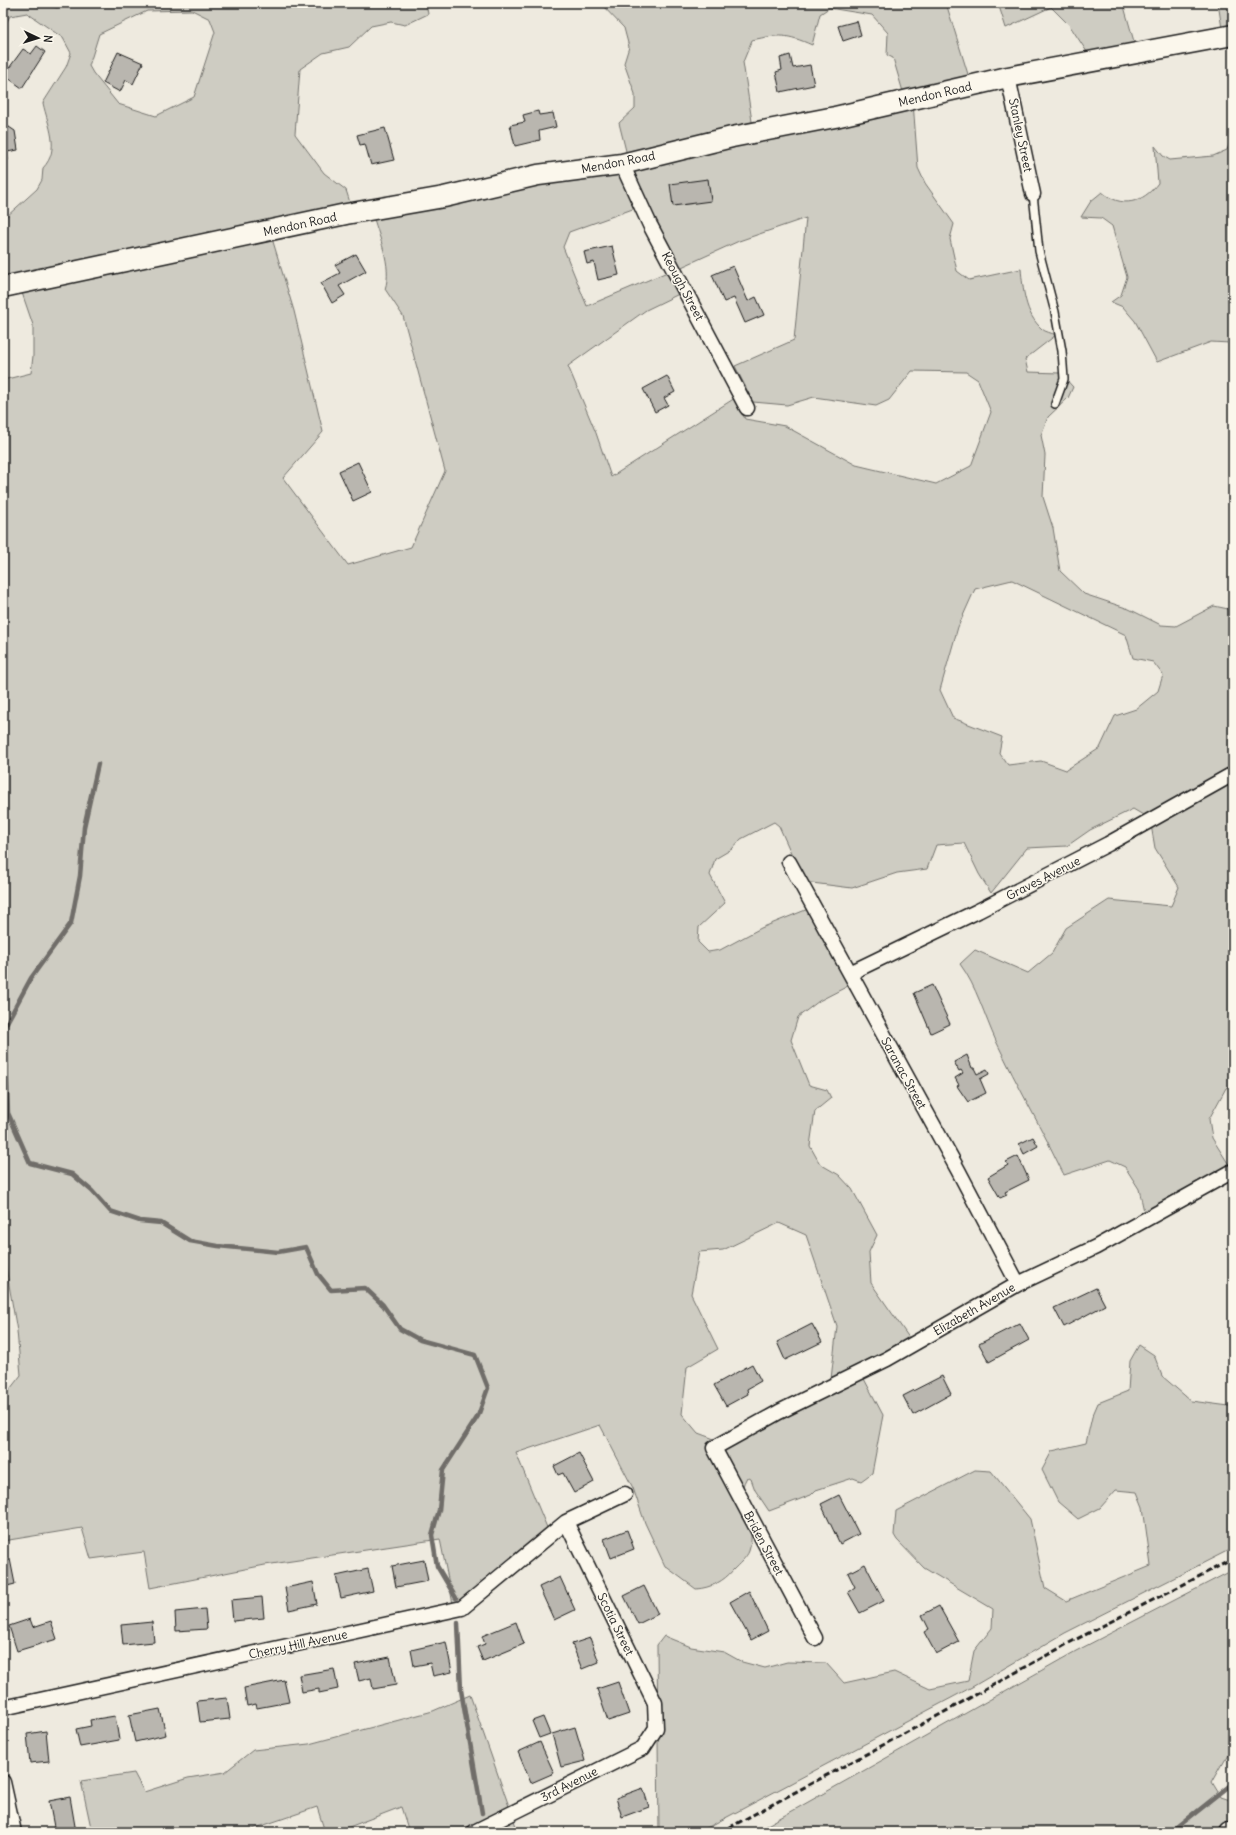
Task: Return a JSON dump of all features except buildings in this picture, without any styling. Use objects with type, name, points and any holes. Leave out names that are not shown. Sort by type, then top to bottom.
[{"type":"street","name":"Mendon Road","points":[[3,287],[346,214],[444,197],[538,175],[622,164],[732,137],[835,117],[1008,76],[1233,35]]},
{"type":"street","name":"Stanley Street","points":[[1008,76],[1033,194]]},
{"type":"street","name":"Keough Street","points":[[622,164],[650,225],[747,408]]},
{"type":"street","name":"Graves Avenue","points":[[850,973],[978,911],[1108,844],[1233,774]]},
{"type":"street","name":"Saranac Street","points":[[789,862],[968,1188],[1018,1284]]},
{"type":"street","name":"Elizabeth Avenue","points":[[714,1448],[780,1412],[887,1359],[1018,1284],[1096,1247],[1233,1171]]},
{"type":"street","name":"Briden Street","points":[[714,1448],[814,1638]]},
{"type":"street","points":[[566,1522],[625,1494]]},
{"type":"street","name":"Cherry Hill Avenue","points":[[3,1708],[462,1608],[566,1522]]},
{"type":"street","name":"Scotia Street","points":[[566,1522],[655,1703],[656,1728]]},
{"type":"street","name":"3rd Avenue","points":[[474,1832],[643,1748],[656,1728]]},
{"type":"street","points":[[3,1782],[14,1832]]},
{"type":"lane","points":[[1033,194],[1039,251],[1055,312],[1062,351],[1064,379],[1055,404]]},
{"type":"shaded area","points":[[3,3],[40,3],[57,8],[67,3],[426,3],[428,14],[405,25],[391,22],[371,26],[349,47],[323,53],[300,69],[295,134],[324,173],[346,190],[353,212],[271,235],[294,311],[323,432],[283,478],[348,565],[411,547],[445,471],[403,316],[385,289],[387,280],[386,261],[372,212],[628,159],[619,123],[635,108],[635,94],[624,63],[629,47],[624,28],[600,3],[946,3],[971,84],[913,102],[918,168],[925,183],[954,224],[950,239],[957,271],[969,280],[1021,269],[1028,309],[1036,323],[1043,330],[1056,335],[1025,359],[1028,372],[1060,373],[1073,387],[1068,398],[1048,417],[1041,435],[1045,455],[1043,497],[1053,528],[1060,571],[1084,594],[1129,609],[1161,625],[1176,626],[1214,606],[1233,610],[1233,1085],[1226,1088],[1209,1119],[1212,1138],[1233,1171],[1146,1220],[1139,1189],[1125,1167],[1110,1160],[1064,1175],[1004,1058],[980,1001],[960,964],[975,950],[1028,973],[1052,953],[1066,928],[1109,900],[1171,906],[1179,887],[1155,848],[1150,819],[1133,809],[1090,830],[1067,846],[1027,848],[991,893],[979,874],[964,843],[936,845],[927,869],[897,873],[852,888],[804,882],[779,826],[774,822],[741,839],[732,849],[715,859],[710,875],[725,903],[699,927],[698,942],[708,952],[720,950],[761,928],[808,909],[858,988],[850,990],[848,986],[819,1001],[798,1017],[791,1040],[809,1085],[827,1090],[831,1098],[815,1111],[810,1146],[820,1164],[839,1175],[852,1189],[877,1235],[869,1252],[871,1283],[912,1342],[862,1375],[883,1415],[872,1473],[861,1481],[853,1478],[816,1490],[811,1495],[769,1511],[755,1490],[751,1479],[747,1477],[743,1488],[742,1497],[743,1506],[751,1531],[749,1551],[729,1574],[717,1583],[696,1589],[665,1566],[645,1523],[633,1488],[600,1425],[516,1453],[548,1530],[454,1609],[440,1539],[265,1565],[150,1588],[144,1552],[91,1559],[82,1528],[3,1541],[3,1398],[21,1375],[17,1331],[3,1250],[3,380],[31,373],[33,356],[33,325],[19,284],[3,287],[3,218],[37,189],[42,180],[43,168],[48,161],[52,145],[52,137],[43,103],[66,67],[71,53],[63,38],[27,13],[10,16],[3,29]],"holes":[[[829,8],[872,15],[888,33],[887,55],[893,58],[906,102],[753,128],[743,62],[752,40],[783,36],[812,45],[820,14]],[[192,10],[210,19],[215,32],[194,97],[156,116],[118,104],[89,66],[99,34],[147,11]],[[641,206],[672,270],[587,306],[563,247],[569,232]],[[806,218],[794,340],[735,366],[753,402],[787,405],[814,397],[876,406],[889,400],[912,371],[966,372],[978,380],[991,412],[971,466],[936,484],[856,465],[785,426],[745,419],[735,398],[611,477],[596,433],[568,366],[646,310],[683,292],[675,270],[739,241]],[[1012,580],[1126,635],[1133,658],[1153,662],[1163,675],[1158,691],[1136,709],[1115,716],[1100,748],[1066,770],[1041,761],[1008,765],[999,753],[1002,737],[953,718],[940,690],[958,627],[975,589]],[[779,1223],[806,1235],[837,1326],[830,1388],[725,1443],[698,1433],[682,1414],[687,1367],[718,1349],[691,1294],[699,1252],[723,1250]]]},
{"type":"shaded area","points":[[998,3],[1123,3],[1135,45],[1087,52],[1070,26],[1051,7],[1006,28]]},
{"type":"shaded area","points":[[1218,3],[1233,3],[1233,36],[1223,35]]},
{"type":"shaded area","points":[[1233,135],[1233,341],[1230,343],[1211,342],[1157,362],[1135,321],[1123,307],[1111,302],[1121,295],[1127,277],[1112,226],[1101,218],[1081,217],[1091,201],[1102,192],[1117,201],[1125,202],[1139,199],[1152,190],[1158,183],[1155,146],[1163,156],[1170,160],[1213,156],[1227,150]]},
{"type":"shaded area","points":[[1139,1345],[1154,1355],[1162,1376],[1191,1401],[1229,1406],[1233,1403],[1233,1548],[1065,1633],[972,1687],[699,1832],[659,1832],[657,1645],[664,1636],[691,1647],[724,1652],[742,1662],[765,1668],[787,1662],[826,1663],[844,1683],[894,1672],[930,1689],[968,1681],[974,1651],[992,1628],[993,1609],[924,1568],[894,1535],[896,1511],[975,1470],[991,1471],[1030,1519],[1045,1588],[1066,1601],[1151,1566],[1143,1507],[1137,1492],[1116,1490],[1100,1508],[1078,1519],[1058,1502],[1042,1470],[1052,1451],[1086,1443],[1092,1417],[1098,1403],[1128,1391],[1130,1361]]},
{"type":"shaded area","points":[[1233,1570],[1233,1745],[1212,1782],[1221,1797],[1233,1801],[1233,1826],[1221,1832],[755,1832],[1076,1651]]},
{"type":"shaded area","points":[[470,1695],[518,1832],[409,1832],[401,1807],[336,1832],[325,1832],[317,1807],[244,1832],[92,1832],[81,1781],[134,1773],[144,1792],[188,1778],[225,1772],[253,1750],[309,1744],[433,1711]]},
{"type":"waterway","points":[[98,764],[84,827],[80,876],[71,923],[31,978],[5,1026],[8,1113],[30,1163],[72,1174],[92,1191],[110,1211],[140,1221],[161,1223],[190,1241],[218,1246],[278,1252],[306,1247],[318,1274],[331,1290],[365,1288],[383,1305],[400,1329],[420,1340],[475,1355],[488,1388],[478,1416],[443,1470],[439,1510],[432,1535],[437,1566],[456,1598]]},
{"type":"waterway","points":[[458,1623],[461,1690],[482,1813]]},
{"type":"waterway","points":[[1169,1832],[1174,1830],[1233,1783]]},
{"type":"railway","points":[[721,1832],[939,1715],[1069,1643],[1233,1559]]}]
